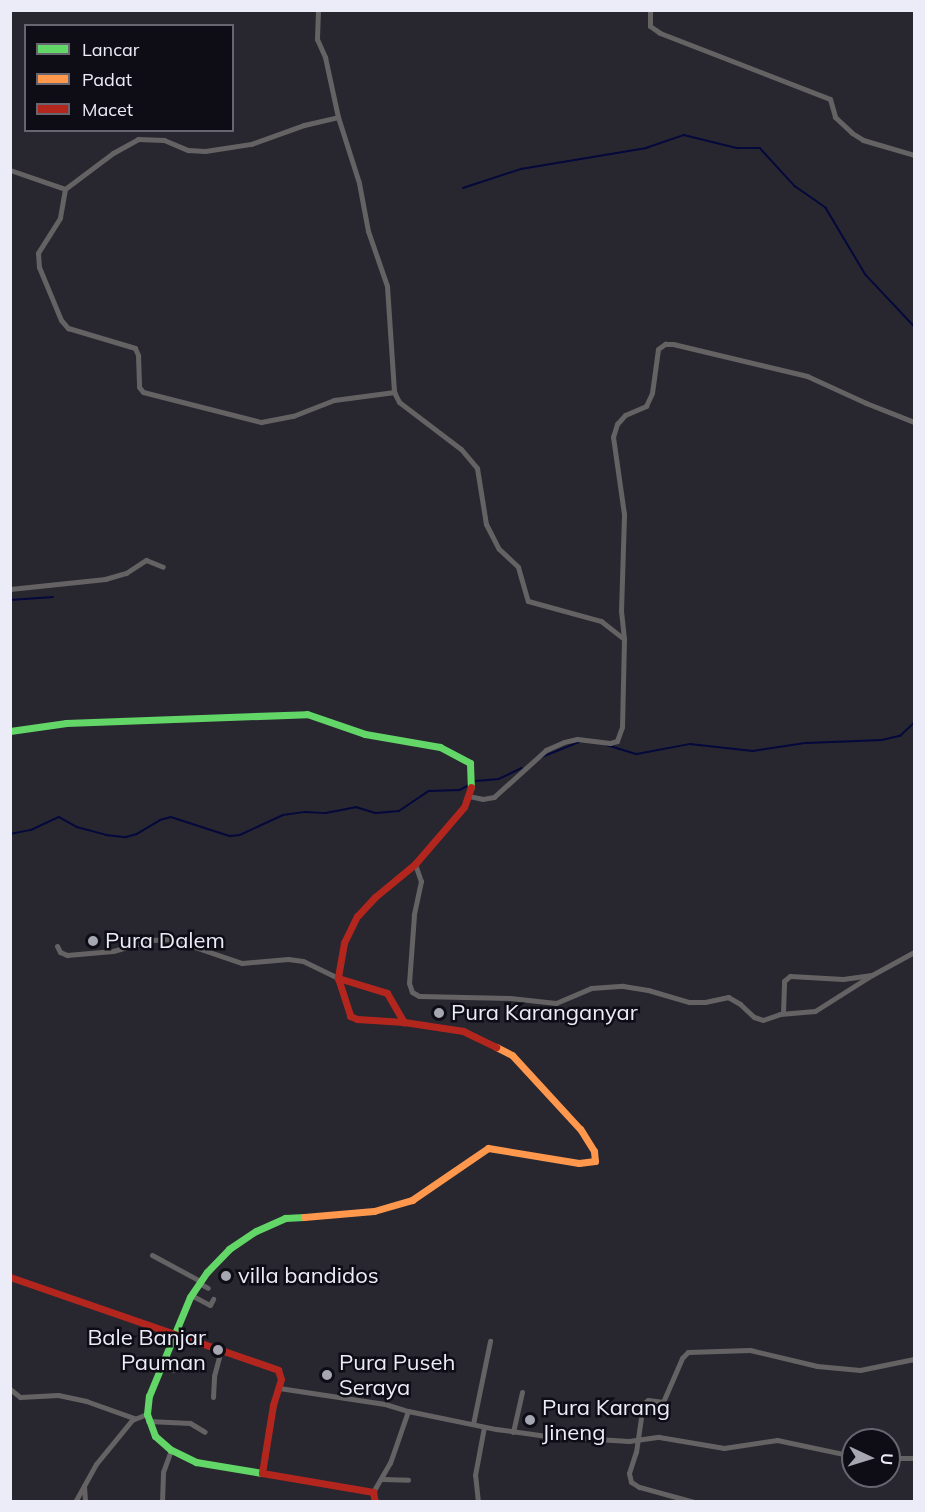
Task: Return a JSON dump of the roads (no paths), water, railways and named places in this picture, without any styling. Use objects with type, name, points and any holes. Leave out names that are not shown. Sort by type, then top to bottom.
[{"type":"street","points":[[318,10],[316,32],[325,57],[338,117],[359,183],[368,231],[387,286],[394,392],[399,402],[455,443],[477,468],[486,524],[500,549],[519,567],[528,601],[601,621],[624,639]]},
{"type":"street","points":[[650,10],[650,26],[660,33],[830,99],[835,117],[852,133],[863,140],[915,155]]},
{"type":"street","points":[[338,117],[304,125],[251,144],[205,151],[188,150],[164,140],[138,139],[112,153],[65,189],[60,218],[38,253],[42,274],[61,320],[68,328],[135,348],[138,355],[139,387],[143,392],[261,422],[293,416],[334,400],[394,392]]},
{"type":"street","points":[[10,170],[65,189]]},
{"type":"street","points":[[469,796],[483,799],[494,796],[546,750],[564,742],[577,739],[610,743],[616,741],[622,727],[624,639],[621,611],[624,514],[613,437],[617,424],[625,416],[646,406],[652,393],[654,360],[658,349],[665,344],[673,344],[807,376],[866,404],[915,422]]},
{"type":"street","points":[[10,589],[105,579],[126,573],[146,561],[163,567]]},
{"type":"street","points":[[10,731],[66,723],[307,714],[365,734],[440,747],[466,759],[471,767],[472,785],[459,814],[415,864],[367,904],[352,922],[344,943],[338,978],[350,1016],[357,1019],[404,1022],[464,1031],[512,1055],[580,1129],[594,1151],[595,1161],[579,1163],[488,1148],[412,1200],[374,1211],[285,1218],[256,1231],[229,1248],[219,1264],[199,1282],[191,1295],[149,1396],[147,1417],[155,1436],[171,1450],[196,1462],[373,1492]]},
{"type":"street","points":[[415,864],[421,875],[414,915],[410,962],[409,983],[415,995],[510,998],[556,1003],[591,988],[623,986],[648,990],[689,1002],[705,1002],[719,997],[728,997],[760,1020],[770,1019],[783,1013],[815,1011],[872,975],[915,952]]},
{"type":"street","points":[[57,946],[63,955],[67,955],[120,950],[152,940],[171,939],[242,963],[288,959],[303,961],[338,978],[387,993],[404,1022]]},
{"type":"street","points":[[783,1013],[784,981],[790,976],[843,979],[872,975]]},
{"type":"street","points":[[152,1256],[208,1288]]},
{"type":"street","points":[[10,1277],[175,1332],[278,1370],[281,1379],[273,1405],[262,1473]]},
{"type":"street","points":[[191,1295],[210,1305],[213,1299]]},
{"type":"street","points":[[473,1424],[490,1341]]},
{"type":"street","points":[[213,1397],[214,1376],[221,1350]]},
{"type":"street","points":[[694,1502],[644,1488],[631,1482],[629,1473],[645,1401],[663,1402],[682,1358],[688,1352],[750,1350],[817,1366],[860,1370],[915,1359]]},
{"type":"street","points":[[162,1366],[173,1371]]},
{"type":"street","points":[[279,1388],[385,1404],[408,1411],[513,1431],[567,1437],[637,1440],[659,1437],[724,1448],[782,1441],[841,1453]]},
{"type":"street","points":[[10,1389],[20,1396],[58,1395],[86,1401],[134,1418],[147,1417],[190,1423],[205,1432]]},
{"type":"street","points":[[513,1431],[522,1392]]},
{"type":"street","points":[[375,1502],[373,1492],[383,1479],[408,1411]]},
{"type":"street","points":[[75,1502],[96,1464],[134,1418]]},
{"type":"street","points":[[478,1502],[475,1475],[484,1427]]},
{"type":"street","points":[[162,1502],[163,1472],[171,1450]]},
{"type":"street","points":[[383,1479],[408,1480]]},
{"type":"street","points":[[84,1485],[85,1502]]},
{"type":"waterway","points":[[463,188],[521,169],[646,148],[684,135],[737,148],[760,148],[795,186],[826,208],[866,275],[914,326]]},
{"type":"waterway","points":[[10,600],[53,597]]},
{"type":"waterway","points":[[607,745],[637,754],[690,744],[753,751],[806,743],[882,740],[900,736],[914,723]]},
{"type":"waterway","points":[[542,757],[579,742]]},
{"type":"waterway","points":[[476,781],[499,779],[522,768]]},
{"type":"waterway","points":[[10,834],[31,830],[59,817],[77,827],[106,835],[126,837],[171,817],[230,836],[240,835],[283,815],[305,812],[326,813],[356,807],[376,813],[399,811],[429,791],[460,790],[469,785]]},
{"type":"place","name":"Pura Dalem","points":[[93,941]]},
{"type":"place","name":"Pura Karanganyar","points":[[439,1013]]},
{"type":"place","name":"villa bandidos","points":[[226,1276]]},
{"type":"place","name":"Bale Banjar Pauman","points":[[218,1350]]},
{"type":"place","name":"Pura Puseh Seraya","points":[[327,1375]]},
{"type":"place","name":"Pura Karang Jineng","points":[[530,1420]]}]
